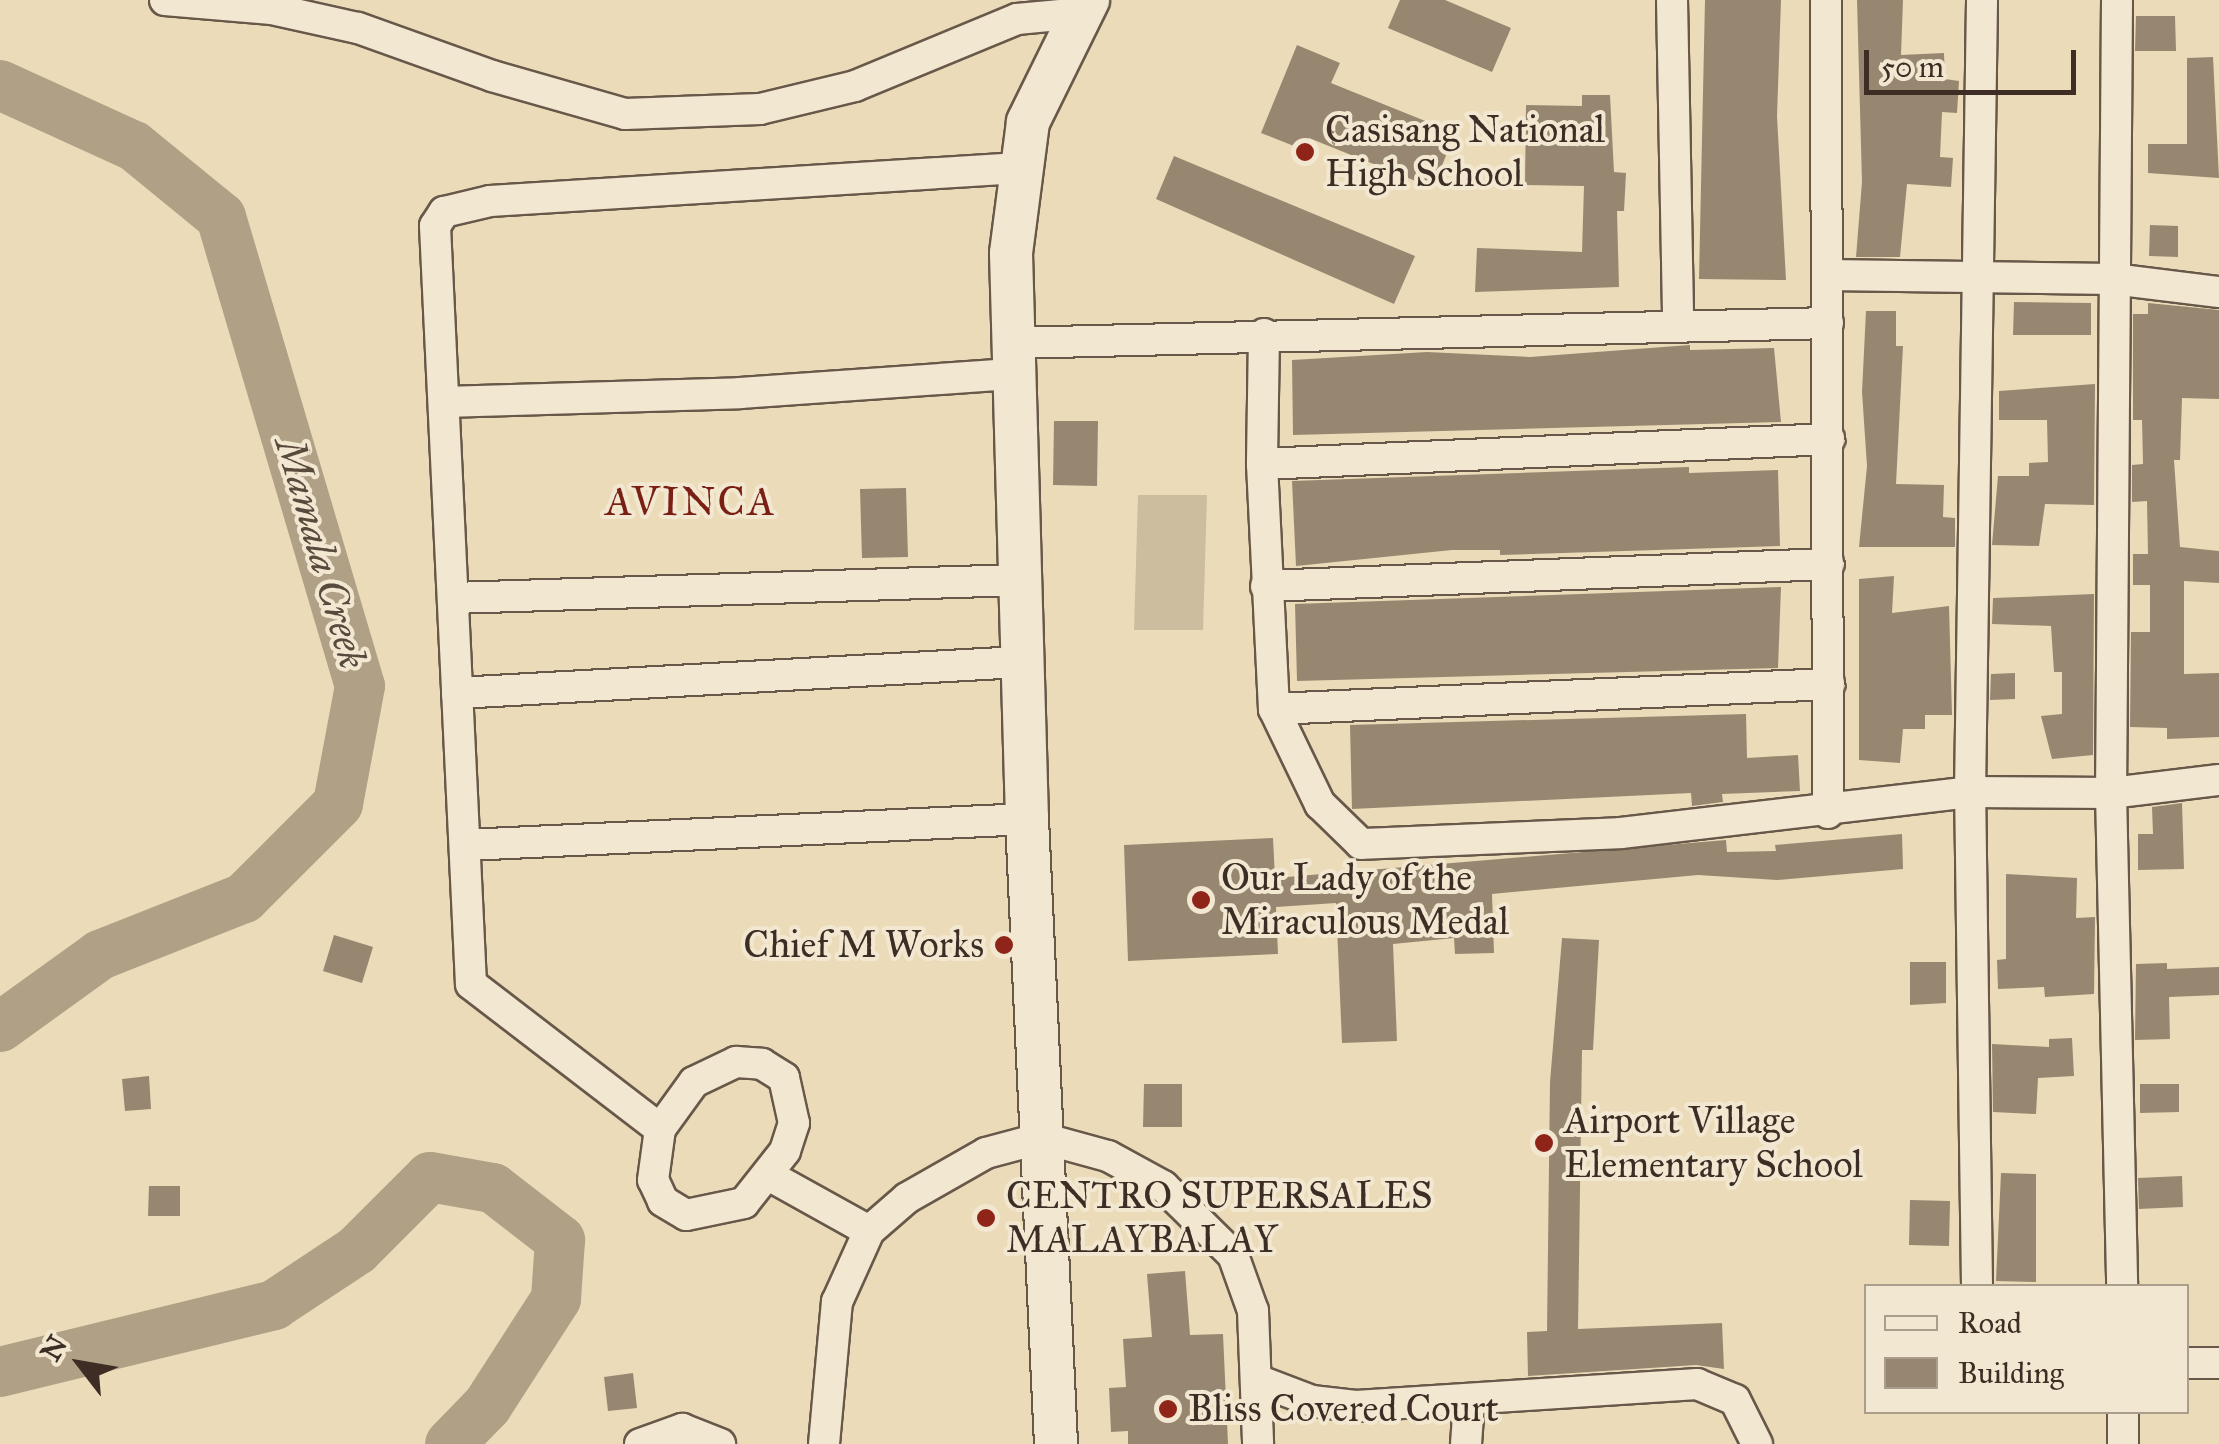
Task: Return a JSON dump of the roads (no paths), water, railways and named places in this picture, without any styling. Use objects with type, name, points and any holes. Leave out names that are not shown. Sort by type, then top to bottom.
[{"type":"main road","points":[[1056,1444],[1027,819],[1013,359],[1019,168],[1028,122],[1084,7]]},
{"type":"street","points":[[165,0],[272,8],[358,28],[492,76],[625,114],[760,109],[855,86],[1016,19],[1084,7]]},
{"type":"street","points":[[1672,0],[1678,326]]},
{"type":"street","points":[[1826,0],[1828,813]]},
{"type":"street","points":[[1977,1284],[1970,792],[1982,274],[1982,0]]},
{"type":"street","points":[[2117,0],[2111,793],[2122,1284]]},
{"type":"street","points":[[660,1129],[471,984],[435,226],[444,212],[462,204],[1019,168]]},
{"type":"street","points":[[1828,275],[1982,274],[2113,280],[2219,292]]},
{"type":"street","points":[[444,402],[1013,359],[1264,334],[1828,323]]},
{"type":"street","points":[[1264,334],[1262,464],[1274,709],[1320,804],[1360,844],[1621,833],[1828,813],[1970,792],[2111,793],[2219,780]]},
{"type":"street","points":[[1262,464],[1828,439]]},
{"type":"street","points":[[1266,586],[1829,564]]},
{"type":"street","points":[[453,598],[1019,580]]},
{"type":"street","points":[[457,693],[1021,662]]},
{"type":"street","points":[[1274,709],[1829,684]]},
{"type":"street","points":[[466,846],[1027,819]]},
{"type":"street","points":[[762,1064],[784,1078],[793,1098],[794,1123],[770,1176],[744,1203],[686,1215],[662,1200],[653,1180],[660,1129],[694,1082],[727,1065],[762,1064]]},
{"type":"street","points":[[819,1443],[837,1302],[869,1231],[907,1198],[986,1153],[1042,1138],[1108,1156],[1163,1186],[1206,1221],[1233,1255],[1253,1311],[1258,1444]]},
{"type":"street","points":[[770,1176],[869,1231]]},
{"type":"street","points":[[2189,1362],[2219,1363]]},
{"type":"street","points":[[1257,1380],[1312,1401],[1469,1402],[1698,1384],[1736,1400],[1757,1444]]},
{"type":"street","points":[[1466,1444],[1469,1402]]},
{"type":"street","points":[[2123,1414],[2123,1444]]},
{"type":"street","points":[[640,1444],[682,1429],[720,1444]]},
{"type":"waterway","name":"Mamala Creek","points":[[0,85],[134,146],[221,217],[360,686],[338,804],[244,898],[100,955],[0,1027]]},
{"type":"waterway","name":"Mamala Creek","points":[[0,1372],[274,1305],[357,1250],[430,1177],[493,1188],[560,1240],[556,1299],[487,1406],[450,1444]]},
{"type":"place","name":"Casisang National High School","points":[[1305,152]]},
{"type":"place","name":"Our Lady of the Miraculous Medal","points":[[1201,900]]},
{"type":"place","name":"Chief M Works","points":[[1004,945]]},
{"type":"place","name":"Airport Village Elementary School","points":[[1544,1143]]},
{"type":"place","name":"CENTRO SUPERSALES MALAYBALAY","points":[[986,1218]]},
{"type":"place","name":"Bliss Covered Court","points":[[1168,1409]]},
{"type":"district","name":"AVINCA","points":[[691,502]]}]
